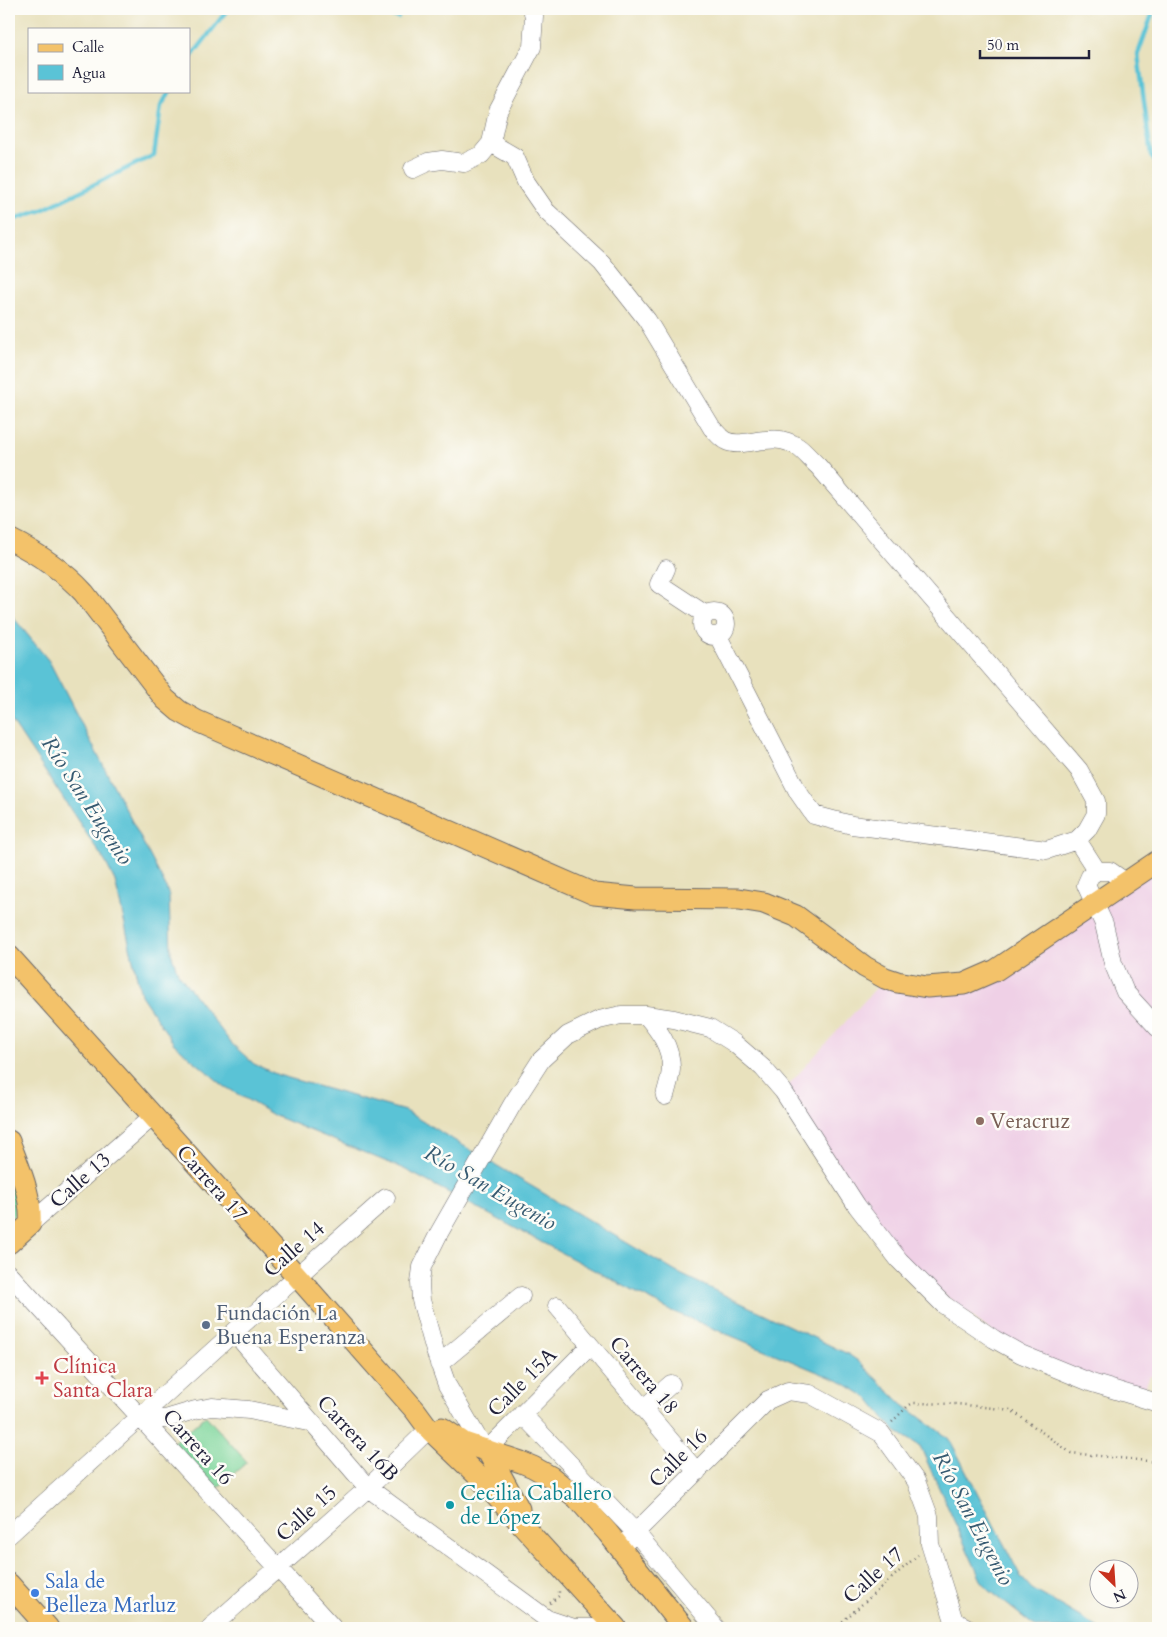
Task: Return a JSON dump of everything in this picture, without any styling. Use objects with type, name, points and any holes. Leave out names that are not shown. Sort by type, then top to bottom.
[{"type":"main road","points":[[9,539],[70,578],[84,593],[165,698],[179,712],[196,721],[594,894],[636,898],[739,899],[764,903],[796,916],[865,967],[885,978],[898,982],[927,987],[964,984],[996,970],[1158,861]]},
{"type":"main road","name":"Carrera 17","points":[[9,956],[297,1276],[415,1410],[429,1429],[478,1475],[536,1540],[605,1627]]},
{"type":"main road","points":[[9,1141],[28,1194],[31,1210],[30,1224]]},
{"type":"main road","name":"Calle 13","points":[[9,1243],[30,1224]]},
{"type":"main road","name":"Carrera 17","points":[[415,1410],[464,1443],[527,1464],[563,1486],[591,1511],[684,1628]]},
{"type":"main road","points":[[487,1450],[536,1540]]},
{"type":"main road","points":[[9,1584],[48,1628]]},
{"type":"street","points":[[413,169],[428,162],[442,160],[464,163],[481,156],[491,143],[498,112],[532,47],[534,16],[532,9]]},
{"type":"street","points":[[491,143],[514,157],[526,182],[546,211],[602,263],[647,320],[712,428],[726,442],[740,443],[780,439],[798,447],[818,466],[1079,770],[1096,801],[1096,814],[1077,840],[1047,850],[852,825],[814,815],[798,792],[718,636],[708,635],[702,628],[703,618],[706,615],[659,584],[666,568]]},
{"type":"street","points":[[1077,840],[1097,871]]},
{"type":"street","points":[[1127,882],[1110,871],[1097,871],[1090,876],[1086,885],[1104,924],[1113,963],[1125,992],[1158,1028]]},
{"type":"street","points":[[487,1450],[476,1435],[447,1385],[439,1364],[427,1324],[420,1283],[422,1267],[439,1233],[512,1105],[541,1060],[568,1035],[599,1020],[621,1015],[674,1018],[710,1028],[734,1043],[763,1068],[783,1091],[857,1206],[898,1260],[944,1305],[994,1339],[1022,1354],[1092,1383],[1158,1403]]},
{"type":"street","points":[[646,1015],[658,1029],[667,1044],[671,1068],[665,1096]]},
{"type":"street","name":"Calle 13","points":[[30,1224],[152,1117]]},
{"type":"street","name":"Calle 14","points":[[9,1535],[386,1198]]},
{"type":"street","name":"Carrera 16","points":[[9,1274],[333,1628]]},
{"type":"street","points":[[439,1364],[521,1296]]},
{"type":"street","name":"Carrera 18","points":[[557,1306],[697,1472]]},
{"type":"street","name":"Carrera 16B","points":[[234,1332],[368,1488],[542,1624],[574,1628],[605,1627]]},
{"type":"street","name":"Calle 15A","points":[[487,1450],[590,1346]]},
{"type":"street","points":[[643,1409],[671,1384]]},
{"type":"street","name":"Calle 16","points":[[620,1548],[768,1400],[788,1392],[810,1394],[881,1433],[916,1481],[929,1516],[930,1544]]},
{"type":"street","points":[[140,1416],[165,1419],[212,1407],[250,1410],[313,1424]]},
{"type":"street","points":[[522,1414],[636,1533],[716,1628]]},
{"type":"street","name":"Calle 15","points":[[210,1628],[368,1488],[429,1429]]},
{"type":"street","points":[[930,1544],[957,1626]]},
{"type":"path","points":[[888,1426],[913,1403],[957,1404],[1011,1410],[1071,1453],[1158,1462]]},
{"type":"path","name":"Calle 17","points":[[835,1628],[930,1544]]},
{"type":"shaded area","name":"Veracruz","points":[[1158,861],[1158,1377],[1150,1376],[1140,1398],[1021,1354],[899,1260],[783,1091],[885,978],[964,984]]},
{"type":"green space","points":[[9,1182],[18,1201],[19,1211],[9,1221]]},
{"type":"green space","points":[[206,1416],[247,1462],[213,1492],[171,1444]]},
{"type":"water","name":"Río San Eugenio","points":[[9,612],[49,661],[165,885],[169,896],[171,953],[178,973],[231,1043],[254,1064],[278,1075],[405,1111],[676,1272],[848,1354],[858,1361],[903,1405],[947,1437],[951,1442],[1021,1577],[1032,1589],[1099,1628],[1037,1628],[989,1590],[981,1580],[920,1446],[894,1430],[868,1398],[844,1383],[667,1309],[404,1169],[275,1116],[224,1086],[174,1044],[141,995],[115,881],[106,863],[9,717]]},
{"type":"waterway","points":[[190,59],[228,9]]},
{"type":"waterway","points":[[364,9],[398,17]]},
{"type":"waterway","points":[[1154,9],[1138,54],[1151,156],[1158,165]]},
{"type":"waterway","points":[[9,221],[42,210],[154,155],[161,106],[169,92]]},
{"type":"place","name":"Veracruz","points":[[980,1121]]},
{"type":"place","name":"Fundación La Buena Esperanza","points":[[206,1325]]},
{"type":"place","name":"Clínica Santa Clara","points":[[42,1378]]},
{"type":"place","name":"Cecilia Caballero de López","points":[[450,1505]]},
{"type":"place","name":"Sala de Belleza Marluz","points":[[35,1593]]}]
